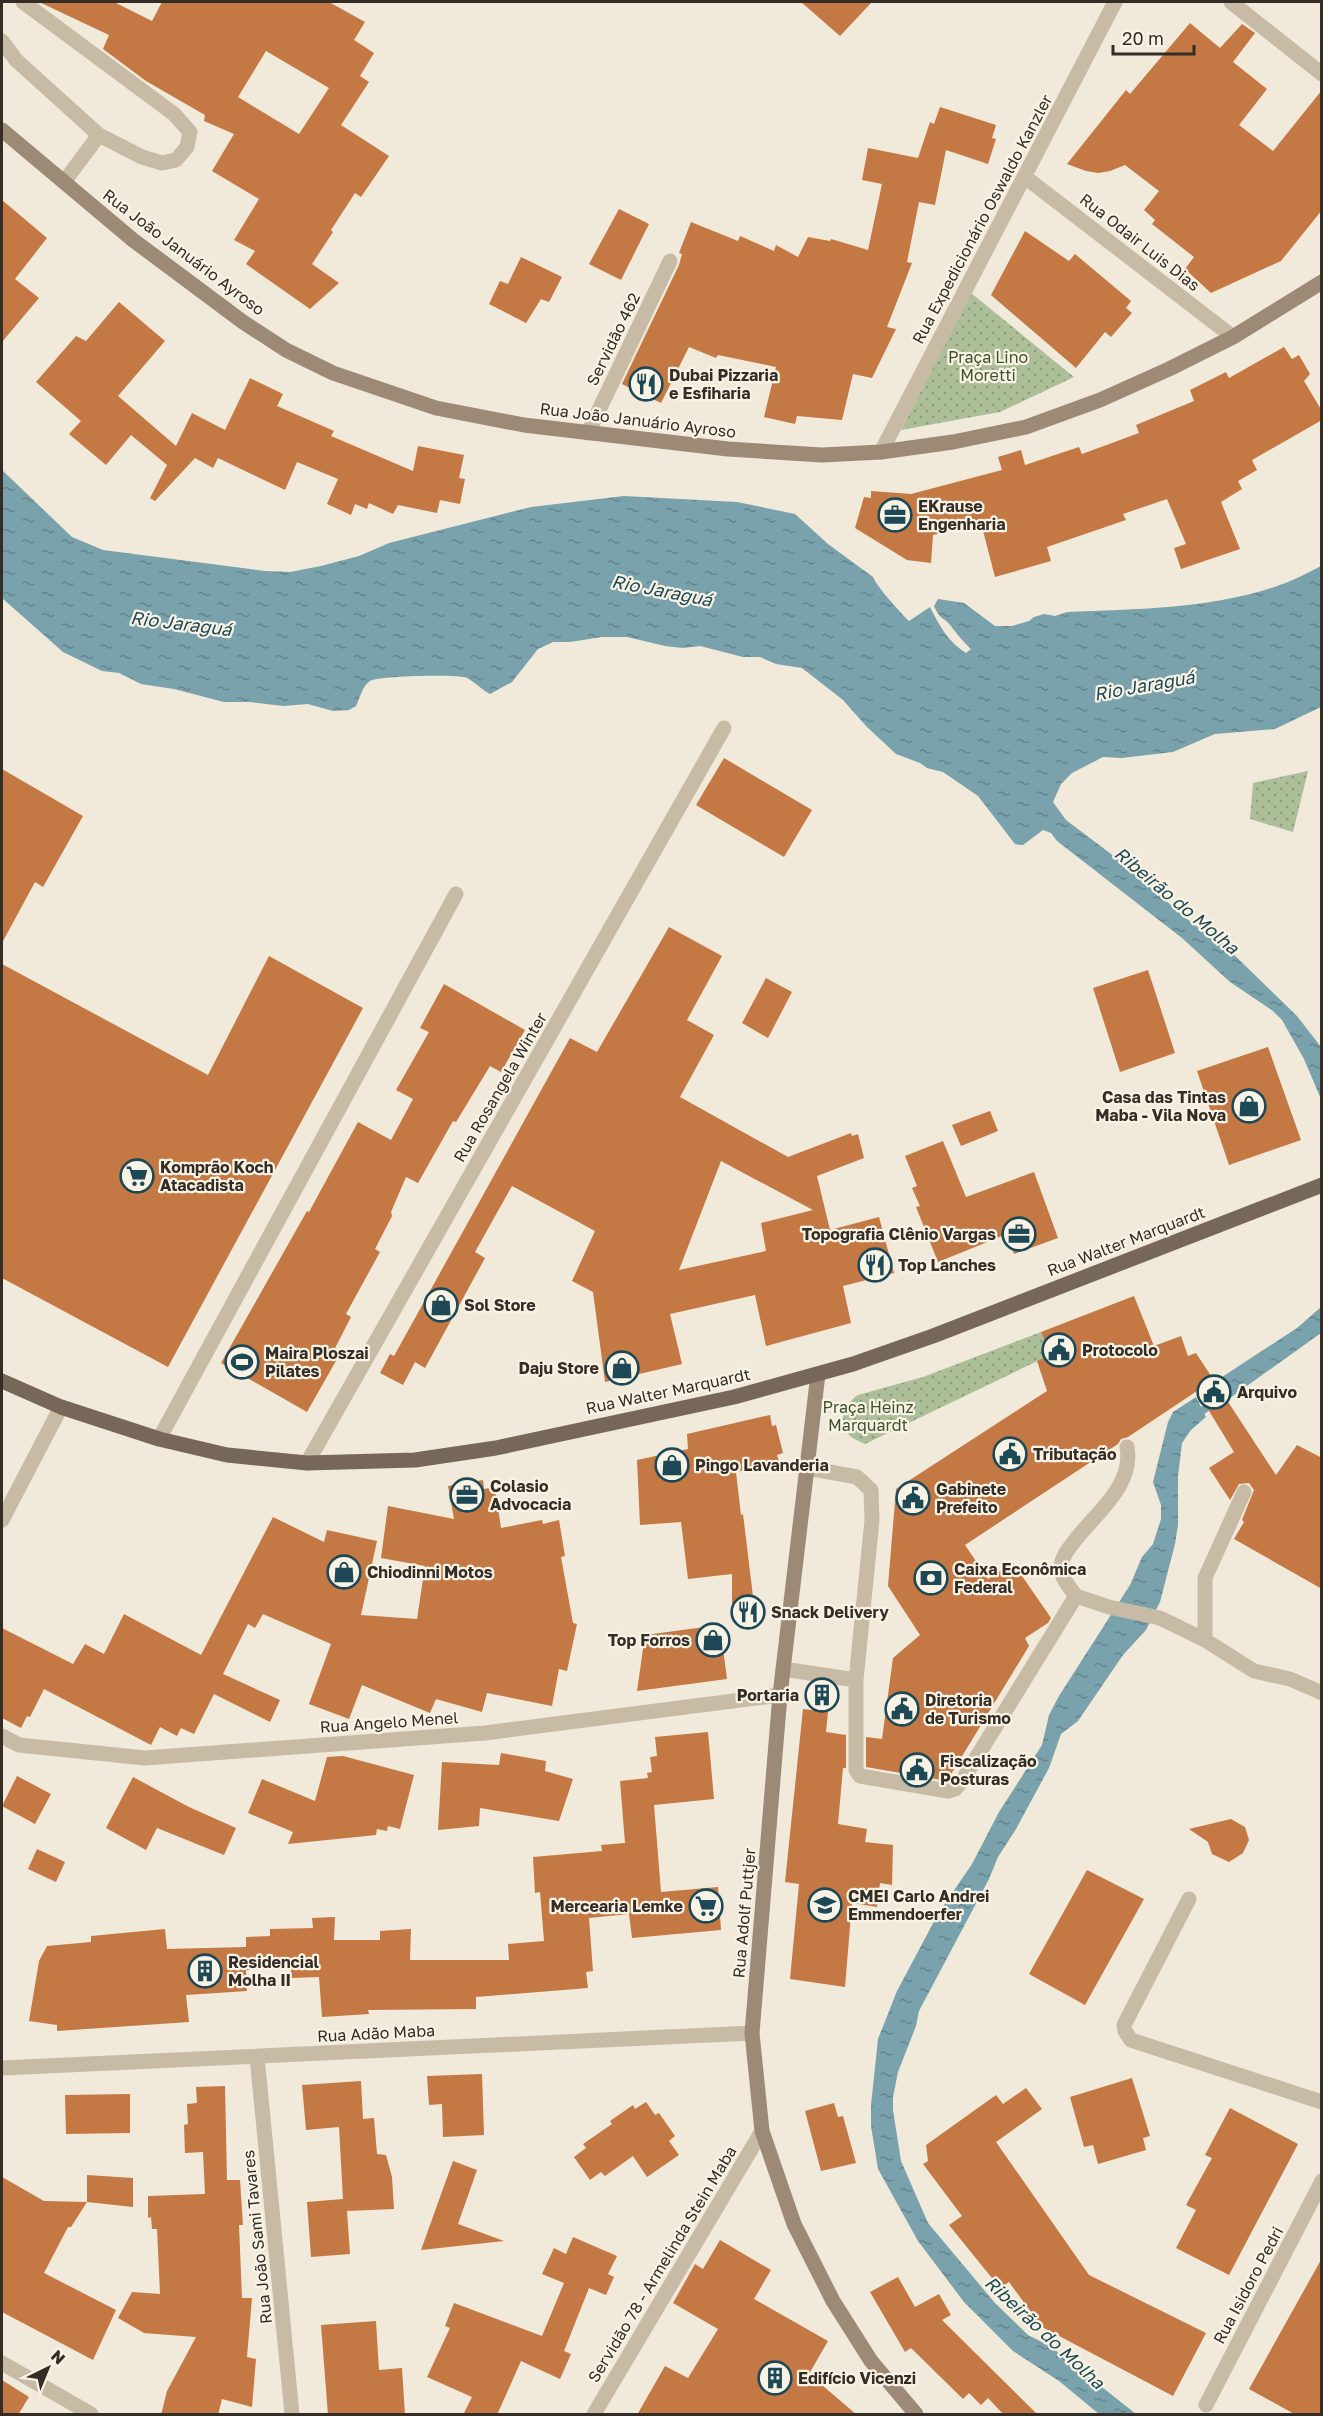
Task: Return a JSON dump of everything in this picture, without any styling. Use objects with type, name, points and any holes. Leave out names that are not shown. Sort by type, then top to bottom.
[{"type":"main road","name":"Rua João Januário Ayroso","points":[[2,130],[133,240],[243,322],[286,350],[333,373],[436,408],[524,425],[588,433],[822,455],[881,452],[953,442],[1026,427],[1100,400],[1233,337],[1322,282]]},
{"type":"main road","name":"Rua Walter Marquardt","points":[[2,1381],[61,1407],[159,1439],[227,1455],[307,1463],[415,1460],[496,1448],[734,1397],[818,1374],[933,1336],[1322,1185]]},
{"type":"main road","name":"Rua Adolf Puttjer","points":[[818,1374],[780,1695],[752,2033],[762,2132],[794,2224],[833,2301],[871,2361],[916,2415]]},
{"type":"street","points":[[2,41],[16,60],[99,135],[142,157],[162,163],[176,160],[187,147],[190,132],[174,114],[23,2]]},
{"type":"street","name":"Rua Expedicionário Oswaldo Kanzler","points":[[881,452],[1115,2]]},
{"type":"street","points":[[1231,2],[1322,74]]},
{"type":"street","points":[[64,182],[99,135]]},
{"type":"street","name":"Rua Odair Luis Dias","points":[[1025,177],[1233,337]]},
{"type":"street","name":"Servidão 462","points":[[588,433],[670,261]]},
{"type":"street","name":"Rua Rosangela Winter","points":[[307,1463],[724,728]]},
{"type":"street","points":[[159,1439],[456,894]]},
{"type":"street","points":[[2,1520],[61,1407]]},
{"type":"street","points":[[1128,1447],[1130,1460],[1122,1484],[1065,1553],[1060,1569],[1076,1596],[1109,1607],[1160,1618],[1205,1640],[1254,1671],[1290,1679],[1322,1693]]},
{"type":"street","points":[[807,1468],[857,1477],[871,1490],[872,1520],[856,1680],[856,1770],[860,1776],[948,1791],[955,1789],[1076,1596]]},
{"type":"street","points":[[1205,1640],[1205,1578],[1244,1492]]},
{"type":"street","points":[[783,1669],[856,1680]]},
{"type":"street","name":"Rua Angelo Menel","points":[[2,1736],[19,1745],[145,1758],[485,1733],[780,1695]]},
{"type":"street","points":[[1189,1899],[1124,2025],[1125,2031],[1131,2040],[1322,2102]]},
{"type":"street","name":"Rua Adão Maba","points":[[2,2068],[752,2033]]},
{"type":"street","name":"Rua João Sami Tavares","points":[[257,2057],[292,2415]]},
{"type":"street","name":"Servidão 78 - Armelinda Stein Maba","points":[[594,2415],[762,2132]]},
{"type":"street","name":"Rua Isidoro Pedri","points":[[1206,2404],[1322,2181]]},
{"type":"street","points":[[2,2363],[91,2415]]},
{"type":"green space","name":"Praça Lino Moretti","points":[[971,293],[1074,377],[1000,412],[901,430]]},
{"type":"green space","points":[[1308,771],[1293,832],[1250,819],[1253,783]]},
{"type":"green space","name":"Praça Heinz Marquardt","points":[[1041,1332],[1050,1355],[865,1444],[847,1433],[844,1428],[845,1412],[850,1402],[858,1395],[923,1377]]},
{"type":"water","name":"Rio Jaraguá","points":[[2,470],[72,537],[103,550],[265,571],[290,572],[321,566],[359,556],[389,543],[531,507],[624,496],[737,502],[795,514],[828,544],[873,577],[909,621],[930,607],[949,638],[966,653],[971,649],[936,611],[934,606],[938,599],[964,603],[995,626],[1012,626],[1044,614],[1055,616],[1067,612],[1176,606],[1231,598],[1283,584],[1321,566],[1321,707],[1275,729],[1215,734],[1173,752],[1122,758],[1103,757],[1072,773],[1061,784],[1053,802],[1066,820],[1115,857],[1193,924],[1221,942],[1297,1016],[1321,1047],[1321,1099],[1304,1059],[1282,1020],[1273,1011],[1230,982],[1182,938],[1057,841],[1051,833],[1043,830],[1023,845],[1015,844],[978,796],[943,772],[927,768],[896,754],[843,700],[802,668],[776,664],[760,657],[743,657],[700,646],[683,648],[627,637],[602,637],[553,642],[538,649],[512,682],[490,694],[467,678],[460,677],[376,679],[367,683],[356,706],[349,710],[333,711],[308,704],[283,706],[224,702],[174,689],[141,684],[119,673],[102,671],[63,652],[2,598]]},
{"type":"water","points":[[1321,1307],[1321,1333],[1230,1398],[1219,1379],[1297,1328]]},
{"type":"water","points":[[1196,1397],[1206,1417],[1191,1430],[1182,1443],[1178,1476],[1178,1525],[1160,1602],[1146,1630],[1123,1655],[1078,1721],[1061,1734],[1049,1768],[998,1857],[989,1879],[919,2011],[916,2026],[898,2072],[893,2097],[901,2161],[928,2223],[995,2303],[1028,2335],[1050,2346],[1136,2414],[1099,2414],[1059,2381],[1013,2351],[964,2302],[918,2241],[878,2169],[871,2126],[871,2105],[878,2039],[897,1991],[938,1914],[972,1864],[999,1812],[1042,1745],[1049,1715],[1059,1696],[1130,1585],[1142,1557],[1153,1544],[1161,1519],[1161,1505],[1153,1482],[1168,1422],[1173,1412]]},
{"type":"building","points":[[39,2],[114,2],[152,21],[162,2],[329,2],[365,22],[354,40],[374,53],[360,76],[369,82],[341,125],[389,156],[361,197],[355,193],[312,264],[339,283],[310,309],[246,264],[255,251],[234,240],[259,199],[212,171],[234,134],[204,121],[205,115],[146,81],[103,49],[109,35]],"holes":[[[266,51],[329,88],[299,134],[238,97]]]},
{"type":"building","points":[[801,2],[872,2],[840,36]]},
{"type":"building","points":[[1190,23],[1220,48],[1242,24],[1255,33],[1233,62],[1267,89],[1239,125],[1273,151],[1322,90],[1322,210],[1281,261],[1211,293],[1185,269],[1194,257],[1152,224],[1155,220],[1144,210],[1159,191],[1125,165],[1098,173],[1067,164],[1126,90],[1130,94]]},
{"type":"building","points":[[940,107],[996,125],[992,138],[996,139],[988,164],[946,150],[935,205],[919,202],[907,262],[912,263],[887,327],[896,329],[872,378],[853,374],[842,420],[797,416],[795,424],[764,417],[776,367],[718,355],[716,358],[689,347],[661,403],[622,384],[679,265],[682,254],[679,253],[691,222],[738,241],[740,236],[774,251],[776,245],[798,257],[808,237],[830,241],[831,239],[868,250],[882,184],[862,180],[868,148],[918,158],[930,122],[934,124]]},
{"type":"building","points":[[2,200],[47,238],[15,279],[39,298],[2,342]]},
{"type":"building","points":[[619,209],[649,224],[621,280],[589,264]]},
{"type":"building","points":[[1025,231],[1069,261],[1075,254],[1131,301],[1126,308],[1132,313],[1111,337],[1105,332],[1076,368],[991,295]]},
{"type":"building","points":[[521,257],[562,277],[549,302],[541,299],[526,323],[489,304],[500,281],[508,284]]},
{"type":"building","points":[[119,302],[165,341],[118,396],[176,446],[192,413],[225,430],[250,378],[283,394],[277,406],[334,431],[331,436],[413,471],[418,446],[464,455],[459,478],[465,479],[460,504],[440,500],[437,513],[398,505],[393,514],[369,503],[367,509],[355,504],[351,515],[327,504],[338,479],[297,462],[285,490],[218,458],[213,468],[195,458],[155,501],[150,498],[167,465],[131,435],[106,465],[69,434],[81,421],[36,382],[76,336],[86,341]]},
{"type":"building","points":[[1284,347],[1292,359],[1299,355],[1310,374],[1304,381],[1322,411],[1322,420],[1252,460],[1257,470],[1238,481],[1242,489],[1221,502],[1240,549],[1181,569],[1174,548],[1186,544],[1167,499],[1123,514],[1126,520],[1047,547],[1051,561],[995,577],[981,523],[933,535],[931,563],[907,560],[855,528],[864,497],[871,498],[871,491],[911,494],[1002,470],[998,457],[1021,450],[1025,465],[1079,447],[1082,454],[1139,433],[1136,425],[1194,401],[1190,390],[1226,372],[1229,378]]},
{"type":"building","points":[[724,758],[812,810],[784,857],[696,805]]},
{"type":"building","points":[[2,769],[83,816],[43,887],[35,882],[2,943]]},
{"type":"building","points":[[669,927],[722,956],[687,1020],[714,1035],[680,1097],[788,1157],[851,1133],[852,1136],[858,1134],[864,1158],[817,1176],[830,1230],[879,1217],[894,1273],[843,1286],[851,1323],[766,1346],[755,1295],[670,1314],[682,1364],[605,1382],[593,1292],[572,1281],[595,1231],[512,1186],[475,1252],[485,1258],[425,1368],[415,1362],[403,1385],[380,1373],[390,1354],[394,1356],[570,1038],[597,1052]],"holes":[[[721,1161],[813,1210],[761,1223],[766,1251],[679,1270]]]},
{"type":"building","name":"Komprão Koch Atacadista","points":[[269,956],[363,1008],[168,1367],[2,1278],[2,964],[208,1075]]},
{"type":"building","points":[[1148,970],[1175,1053],[1120,1072],[1093,988]]},
{"type":"building","points":[[766,978],[792,992],[768,1038],[742,1023]]},
{"type":"building","points":[[444,984],[525,1030],[501,1072],[490,1066],[456,1122],[453,1121],[418,1183],[406,1177],[391,1212],[392,1216],[375,1249],[380,1252],[346,1314],[351,1317],[331,1356],[337,1359],[307,1412],[221,1363],[307,1211],[309,1212],[358,1122],[391,1140],[413,1099],[396,1090],[429,1032],[420,1028]]},
{"type":"building","name":"Casa das Tintas Maba - Vila Nova","points":[[1268,1047],[1301,1140],[1229,1165],[1197,1071]]},
{"type":"building","points":[[990,1111],[998,1131],[961,1146],[952,1125]]},
{"type":"building","points":[[943,1141],[966,1197],[1034,1172],[1058,1238],[1014,1254],[1007,1234],[938,1262],[916,1207],[920,1206],[912,1188],[917,1186],[905,1156]]},
{"type":"building","points":[[1134,1296],[1154,1346],[1181,1336],[1188,1356],[1196,1353],[1276,1475],[1297,1445],[1322,1458],[1322,1589],[1234,1539],[1244,1522],[1242,1520],[1254,1490],[1249,1483],[1239,1484],[1230,1500],[1209,1468],[1234,1452],[1197,1391],[1128,1437],[1121,1439],[1118,1444],[965,1545],[988,1579],[1013,1563],[1051,1618],[1048,1623],[1025,1638],[1029,1646],[947,1781],[866,1767],[866,1737],[882,1739],[893,1658],[920,1635],[888,1586],[896,1489],[1047,1391],[1037,1361],[1050,1355],[1041,1332]]},
{"type":"building","points":[[770,1415],[772,1426],[776,1425],[783,1453],[777,1455],[779,1462],[736,1472],[756,1621],[732,1620],[732,1574],[688,1579],[681,1522],[640,1525],[637,1460],[688,1449],[687,1434]]},
{"type":"building","points":[[483,1480],[484,1489],[495,1487],[501,1528],[542,1520],[543,1524],[559,1520],[565,1556],[561,1557],[573,1623],[577,1624],[567,1671],[559,1669],[552,1706],[487,1693],[482,1712],[436,1699],[430,1713],[362,1685],[349,1719],[309,1704],[331,1644],[263,1614],[255,1628],[248,1624],[223,1674],[280,1700],[270,1722],[214,1694],[194,1734],[181,1728],[177,1736],[160,1727],[151,1745],[44,1689],[30,1717],[27,1716],[21,1728],[2,1718],[2,1628],[73,1664],[85,1644],[104,1654],[124,1614],[201,1655],[273,1517],[324,1542],[327,1530],[377,1541],[361,1615],[417,1619],[425,1566],[381,1558],[388,1506],[454,1519],[448,1486]]},
{"type":"building","points":[[720,1625],[727,1679],[637,1691],[645,1635]]},
{"type":"building","name":"CMEI Carlo Andrei Emmendoerfer","points":[[803,1709],[828,1712],[826,1732],[846,1735],[846,1768],[843,1768],[838,1824],[867,1829],[865,1842],[893,1845],[892,1885],[880,1883],[877,1907],[852,1903],[845,1987],[790,1979],[799,1884],[785,1882]]},
{"type":"building","points":[[708,1732],[714,1799],[654,1805],[661,1892],[718,1887],[721,1930],[632,1938],[629,1914],[589,1918],[593,1971],[586,1972],[588,1988],[476,1997],[476,2009],[368,2010],[369,2014],[322,2017],[319,1977],[291,1978],[291,1969],[246,1970],[247,1991],[186,1995],[189,2022],[57,2031],[57,2025],[29,2021],[39,1961],[47,1946],[91,1942],[91,1936],[165,1929],[167,1949],[246,1947],[246,1937],[270,1936],[270,1929],[313,1928],[312,1918],[335,1917],[334,1940],[380,1940],[380,1931],[411,1929],[410,1960],[509,1960],[508,1944],[544,1941],[540,1892],[535,1893],[533,1857],[602,1851],[601,1845],[625,1843],[620,1781],[648,1778],[647,1773],[652,1772],[650,1757],[657,1756],[655,1737]]},
{"type":"building","points":[[501,1753],[546,1761],[545,1771],[573,1779],[559,1821],[480,1808],[479,1826],[438,1830],[442,1762],[499,1765]]},
{"type":"building","points":[[343,1756],[414,1775],[400,1829],[388,1826],[387,1831],[377,1829],[376,1835],[288,1844],[293,1832],[248,1813],[262,1779],[315,1801],[327,1757]]},
{"type":"building","points":[[17,1776],[51,1794],[35,1824],[2,1806]]},
{"type":"building","points":[[133,1777],[189,1807],[236,1828],[224,1855],[157,1828],[146,1850],[106,1828]]},
{"type":"building","points":[[1231,1819],[1245,1827],[1249,1840],[1243,1853],[1229,1862],[1212,1854],[1208,1842],[1189,1829]]},
{"type":"building","points":[[37,1849],[65,1862],[56,1882],[28,1869]]},
{"type":"building","points":[[1087,1870],[1144,1899],[1085,2005],[1029,1974]]},
{"type":"building","points":[[482,2074],[484,2135],[443,2137],[442,2104],[429,2105],[427,2076]]},
{"type":"building","points":[[1132,2078],[1150,2136],[1143,2138],[1146,2150],[1098,2164],[1093,2145],[1084,2147],[1070,2097]]},
{"type":"building","points":[[361,2081],[363,2119],[374,2118],[377,2154],[386,2155],[392,2177],[394,2209],[347,2211],[350,2254],[311,2257],[307,2202],[343,2199],[339,2127],[306,2130],[302,2085]]},
{"type":"building","points":[[225,2086],[227,2180],[240,2180],[243,2225],[239,2225],[242,2298],[252,2298],[247,2357],[256,2359],[252,2407],[222,2399],[218,2415],[161,2415],[167,2391],[196,2337],[144,2333],[118,2318],[132,2292],[160,2294],[157,2229],[152,2229],[151,2217],[148,2218],[148,2196],[205,2194],[203,2152],[185,2153],[184,2125],[188,2124],[187,2104],[197,2103],[196,2087]]},
{"type":"building","points":[[1026,2088],[1042,2109],[996,2142],[1089,2275],[1206,2333],[1173,2396],[1042,2327],[1009,2282],[1000,2288],[949,2225],[962,2216],[923,2164],[928,2161],[926,2145],[996,2095],[1003,2104]]},
{"type":"building","points":[[130,2094],[130,2133],[66,2134],[65,2095]]},
{"type":"building","points":[[646,2102],[655,2115],[659,2113],[675,2136],[669,2141],[679,2155],[647,2177],[633,2156],[605,2176],[601,2172],[590,2180],[574,2157],[586,2148],[583,2144],[612,2124],[610,2121],[633,2105],[635,2109]]},
{"type":"building","points":[[834,2103],[838,2117],[843,2116],[856,2163],[821,2171],[805,2111]]},
{"type":"building","points":[[1230,2108],[1298,2144],[1229,2275],[1176,2248],[1196,2210],[1186,2205],[1212,2158],[1205,2155]]},
{"type":"building","points":[[453,2161],[477,2170],[458,2224],[504,2241],[421,2250]]},
{"type":"building","points":[[87,2175],[133,2178],[133,2207],[87,2202]]},
{"type":"building","points":[[2,2177],[44,2201],[87,2202],[71,2227],[68,2227],[44,2273],[116,2310],[93,2360],[2,2312]]},
{"type":"building","points":[[573,2237],[617,2256],[608,2274],[614,2277],[606,2295],[589,2288],[564,2351],[571,2354],[560,2379],[521,2361],[497,2415],[463,2415],[472,2397],[427,2377],[450,2328],[445,2326],[454,2303],[542,2336],[564,2283],[542,2274],[554,2248],[566,2254]]},
{"type":"building","points":[[720,2240],[771,2270],[754,2299],[828,2341],[809,2374],[857,2415],[637,2415],[665,2366],[688,2378],[718,2329],[673,2303],[695,2264],[703,2269]]},
{"type":"building","points":[[1322,2258],[1322,2415],[1296,2415],[1249,2389]]},
{"type":"building","points":[[898,2277],[915,2307],[939,2294],[951,2315],[942,2320],[1038,2415],[1004,2415],[988,2398],[981,2405],[969,2393],[963,2399],[911,2348],[905,2352],[870,2292]]},
{"type":"building","points":[[376,2321],[379,2370],[402,2368],[405,2415],[328,2415],[321,2325]]},
{"type":"building","points":[[2,2380],[29,2397],[18,2415],[2,2415]]},
{"type":"waterway","name":"Ribeirão do Molha","points":[[1194,1416],[1236,1388]]},
{"type":"place","name":"Dubai Pizzaria e Esfiharia","points":[[646,384]]},
{"type":"place","name":"EKrause Engenharia","points":[[895,515]]},
{"type":"place","name":"Casa das Tintas Maba - Vila Nova","points":[[1249,1106]]},
{"type":"place","name":"Komprão Koch Atacadista","points":[[137,1176]]},
{"type":"place","name":"Topografia Clênio Vargas","points":[[1019,1234]]},
{"type":"place","name":"Top Lanches","points":[[875,1265]]},
{"type":"place","name":"Sol Store","points":[[441,1305]]},
{"type":"place","name":"Protocolo","points":[[1059,1350]]},
{"type":"place","name":"Maira Ploszai Pilates","points":[[242,1362]]},
{"type":"place","name":"Daju Store","points":[[622,1368]]},
{"type":"place","name":"Arquivo","points":[[1214,1392]]},
{"type":"place","name":"Tributação","points":[[1010,1454]]},
{"type":"place","name":"Pingo Lavanderia","points":[[672,1465]]},
{"type":"place","name":"Colasio Advocacia","points":[[467,1495]]},
{"type":"place","name":"Gabinete Prefeito","points":[[913,1498]]},
{"type":"place","name":"Chiodinni Motos","points":[[344,1572]]},
{"type":"place","name":"Caixa Econômica Federal","points":[[931,1578]]},
{"type":"place","name":"Snack Delivery","points":[[748,1612]]},
{"type":"place","name":"Top Forros","points":[[713,1640]]},
{"type":"place","name":"Portaria","points":[[822,1695]]},
{"type":"place","name":"Diretoria de Turismo","points":[[902,1709]]},
{"type":"place","name":"Fiscalização Posturas","points":[[917,1770]]},
{"type":"place","name":"CMEI Carlo Andrei Emmendoerfer","points":[[825,1905]]},
{"type":"place","name":"Mercearia Lemke","points":[[706,1906]]},
{"type":"place","name":"Residencial Molha II","points":[[205,1971]]},
{"type":"place","name":"Edifício Vicenzi","points":[[775,2378]]}]
